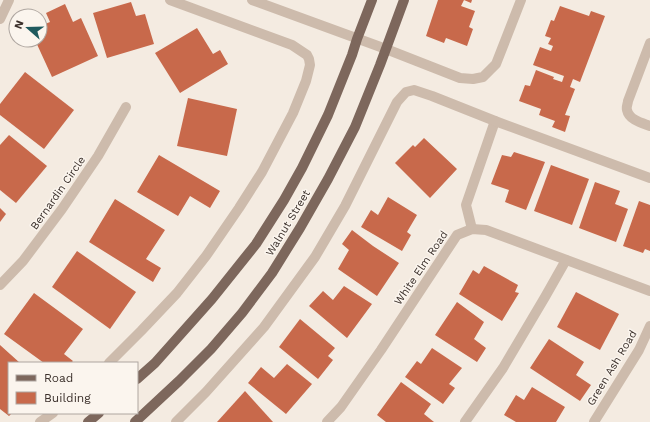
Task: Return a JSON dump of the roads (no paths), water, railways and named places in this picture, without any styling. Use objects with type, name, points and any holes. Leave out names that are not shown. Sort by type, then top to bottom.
[{"type":"main road","name":"Walnut Street","points":[[138,378],[155,363],[212,299],[256,244],[284,200],[328,115],[372,0]]},
{"type":"main road","name":"Walnut Street","points":[[135,422],[179,381],[211,348],[242,313],[272,273],[328,179],[355,127],[404,0]]},
{"type":"main road","points":[[88,422],[98,414]]},
{"type":"street","points":[[0,19],[9,0]]},
{"type":"street","points":[[110,362],[142,331],[177,293],[206,256],[239,208],[262,172],[292,113],[306,81],[310,65],[307,55],[292,45],[170,0]]},
{"type":"street","points":[[252,0],[460,78],[473,79],[482,78],[496,64],[520,0]]},
{"type":"street","points":[[650,43],[626,109],[630,116],[650,126]]},
{"type":"street","points":[[176,422],[206,392],[264,327],[315,257],[345,206],[397,102],[406,92],[414,90],[432,96],[495,121],[650,178]]},
{"type":"street","name":"Bernardin Circle","points":[[0,285],[23,261],[62,209],[98,156],[126,107]]},
{"type":"street","points":[[495,121],[466,205],[472,228],[486,230],[650,291]]},
{"type":"street","name":"White Elm Road","points":[[328,422],[341,407],[381,350],[457,235],[472,228]]},
{"type":"street","points":[[464,422],[503,368],[546,297],[566,260]]},
{"type":"street","name":"Green Ash Road","points":[[594,422],[639,350],[650,326]]},
{"type":"street","points":[[40,422],[52,414]]}]
